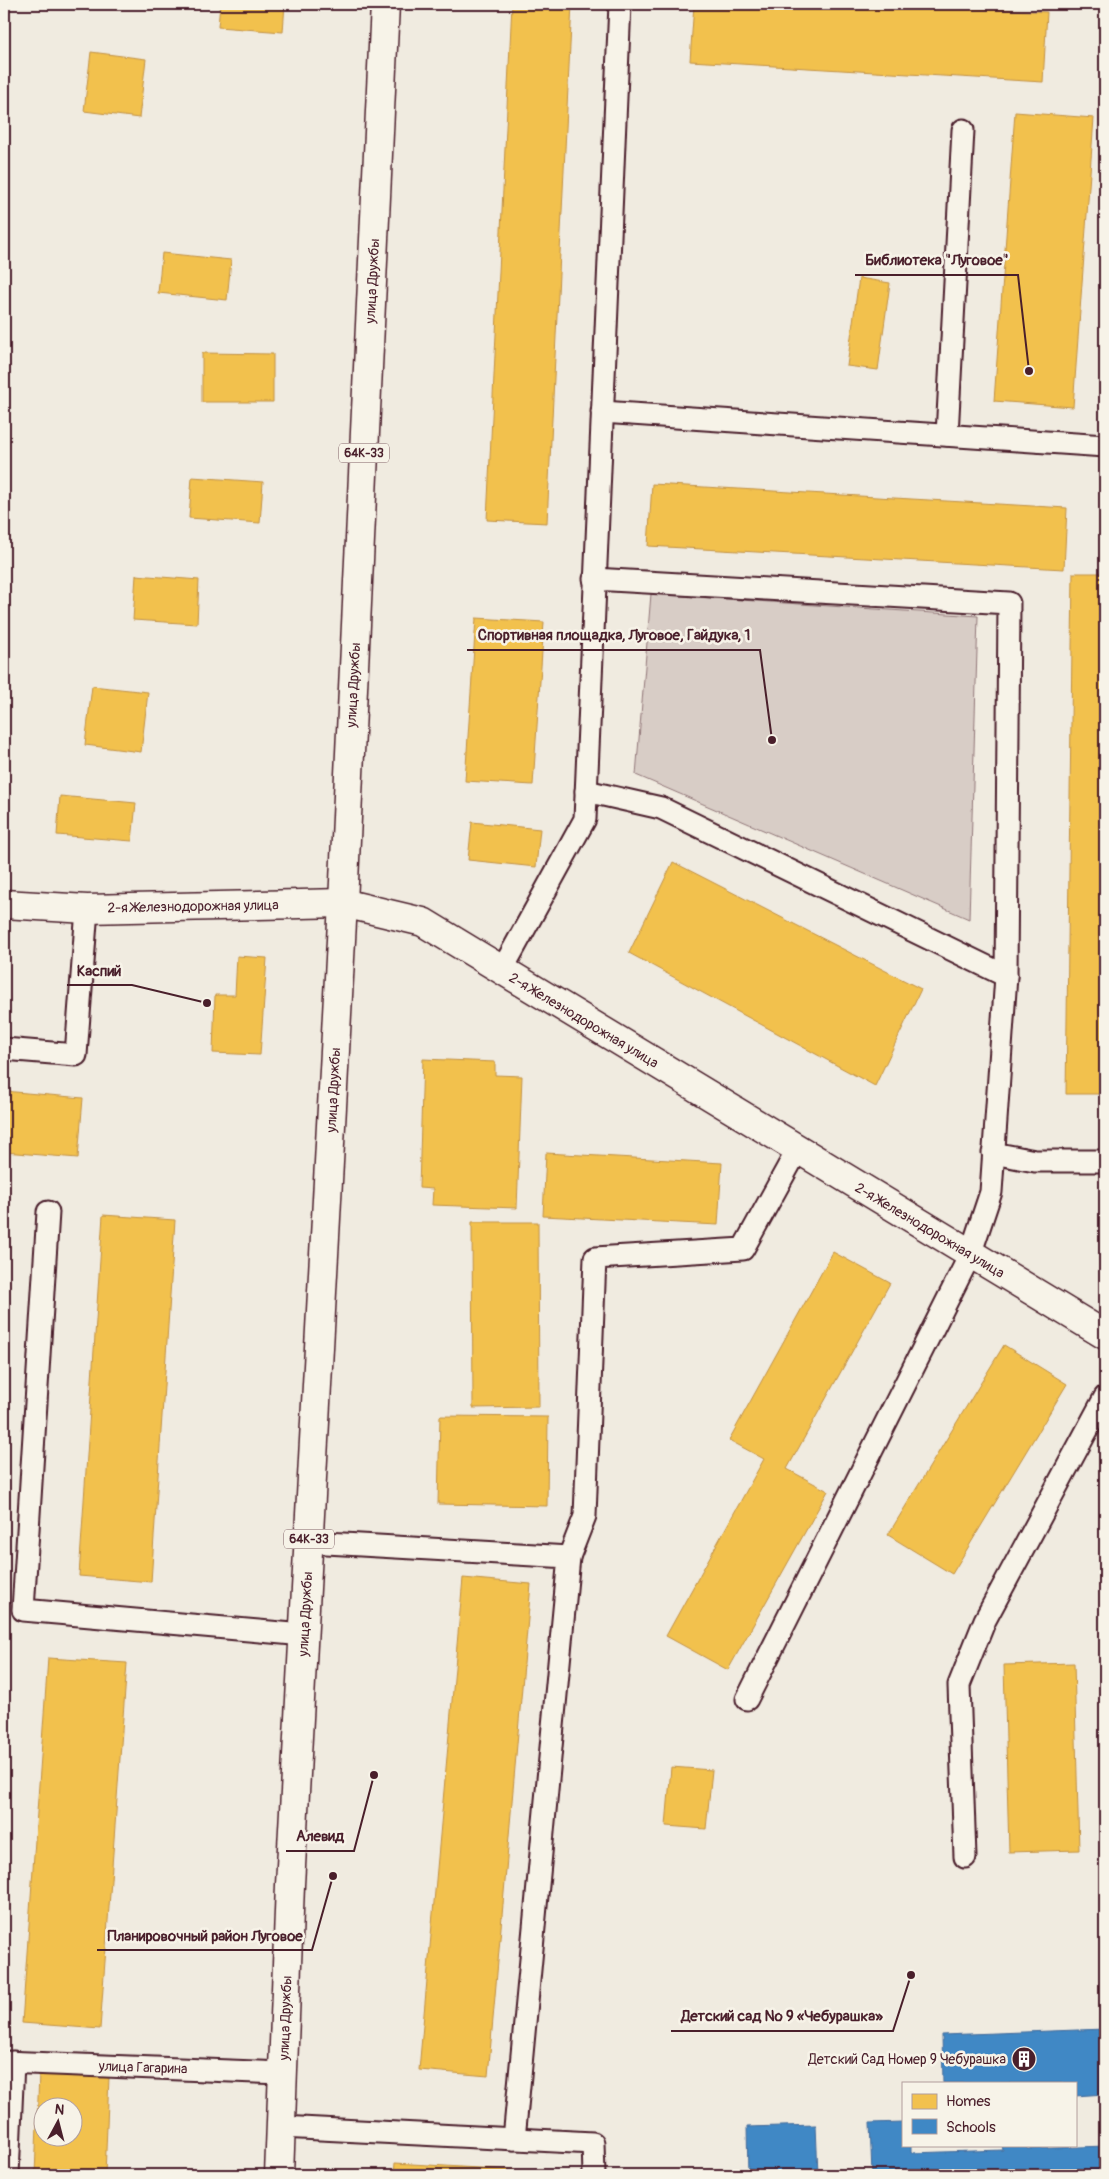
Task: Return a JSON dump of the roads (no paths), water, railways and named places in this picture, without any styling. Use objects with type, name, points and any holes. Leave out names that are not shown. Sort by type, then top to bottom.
[{"type":"main road","name":"улица Дружбы","points":[[279,2175],[290,1885],[343,903],[385,4]]},
{"type":"main road","name":"2-я Железнодорожная улица","points":[[4,904],[87,909],[343,903],[423,922],[1105,1335]]},
{"type":"lane","points":[[502,970],[585,819],[620,4]]},
{"type":"lane","points":[[948,435],[963,130]]},
{"type":"lane","points":[[602,412],[1105,446]]},
{"type":"lane","points":[[594,579],[1009,603],[1006,976],[991,1192],[970,1255],[748,1699]]},
{"type":"lane","points":[[586,791],[662,808],[1006,976]]},
{"type":"lane","points":[[4,1049],[76,1054],[87,909]]},
{"type":"lane","points":[[514,2139],[570,1557],[585,1516],[595,1258],[743,1249],[798,1149]]},
{"type":"lane","points":[[994,1153],[1035,1161],[1105,1161]]},
{"type":"lane","points":[[48,1212],[23,1610],[304,1634]]},
{"type":"lane","points":[[965,1857],[959,1685],[985,1620],[1105,1397]]},
{"type":"lane","points":[[309,1542],[570,1557]]},
{"type":"lane","points":[[8,2062],[8,2175]]},
{"type":"lane","name":"улица Гагарина","points":[[8,2062],[283,2073]]},
{"type":"lane","points":[[281,2127],[593,2143],[594,2175]]},
{"type":"place","name":"Библиотека \"Луговое\"","points":[[1029,371]]},
{"type":"place","name":"Спортивная площадка, Луговое, Гайдука, 1","points":[[772,740]]},
{"type":"place","name":"Каспий","points":[[207,1003]]},
{"type":"place","name":"Алевид","points":[[374,1775]]},
{"type":"place","name":"Планировочный район Луговое","points":[[333,1876]]},
{"type":"place","name":"Детский сад № 9 «Чебурашка»","points":[[911,1975]]},
{"type":"place","name":"Детский Сад Номер 9 Чебурашка","points":[[1024,2059]]}]
